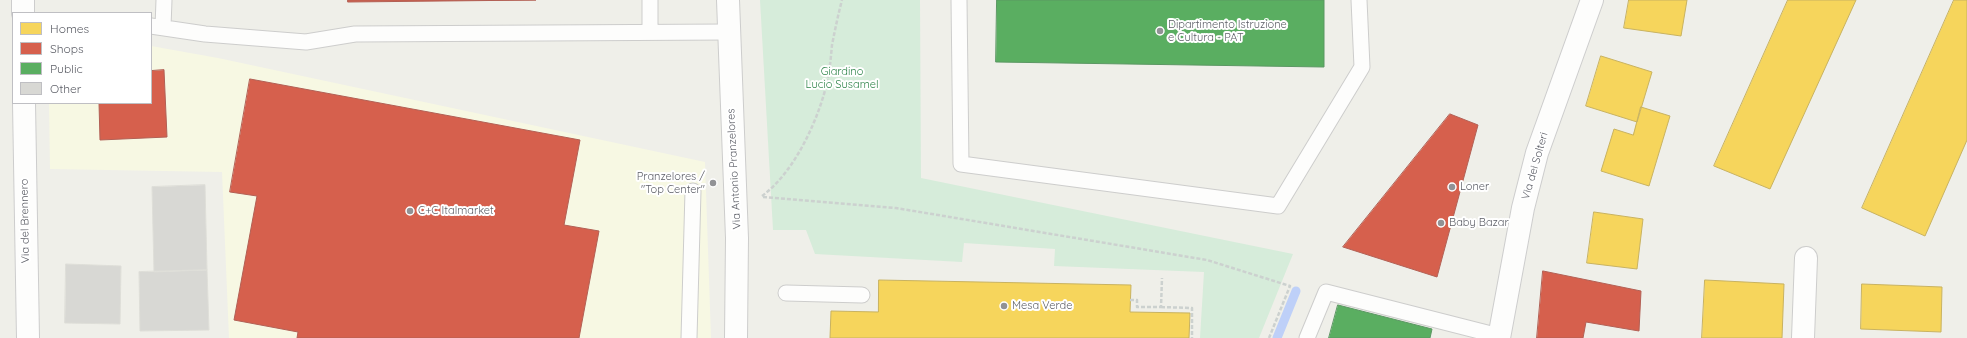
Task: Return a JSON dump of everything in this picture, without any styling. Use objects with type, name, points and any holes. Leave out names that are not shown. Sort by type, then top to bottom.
[{"type":"street","points":[[24,0],[24,12]]},
{"type":"street","name":"Via Antonio Pranzelores","points":[[728,0],[728,32],[737,238],[736,338]]},
{"type":"street","name":"Via dei Solteri","points":[[1499,337],[1523,208],[1537,153],[1592,0]]},
{"type":"street","name":"Via del Brennero","points":[[24,104],[28,338]]},
{"type":"street","points":[[1803,338],[1806,258]]},
{"type":"lane","points":[[164,0],[157,26],[205,34],[306,42],[354,34],[728,32]]},
{"type":"lane","points":[[650,0],[650,32]]},
{"type":"lane","points":[[959,0],[961,164],[1278,206],[1362,67],[1360,0]]},
{"type":"lane","points":[[24,139],[35,104]]},
{"type":"lane","points":[[689,338],[693,191]]},
{"type":"lane","points":[[1307,338],[1326,292],[1499,337]]},
{"type":"lane","points":[[786,293],[862,294]]},
{"type":"path","points":[[842,0],[832,44],[828,78],[817,115],[797,155],[772,189],[760,197],[896,208],[1207,260],[1290,286],[1269,338]]},
{"type":"path","points":[[1161,307],[1162,278]]},
{"type":"path","points":[[1130,300],[1137,300],[1137,307],[1192,308],[1192,338]]},
{"type":"shaded area","name":"C+C Italmarket","points":[[152,46],[218,58],[705,162],[711,338],[229,338],[222,172],[50,169],[49,104],[152,104]]},
{"type":"green space","name":"Giardino Lucio Susamel","points":[[760,0],[920,0],[921,178],[1293,254],[1259,338],[1200,338],[1204,272],[1054,266],[1055,249],[964,243],[962,262],[815,254],[806,230],[773,230]]},
{"type":"building: Homes","points":[[1629,0],[1687,0],[1681,36],[1624,28]]},
{"type":"building: Homes","points":[[1788,0],[1856,0],[1770,189],[1714,166]]},
{"type":"building: Homes","points":[[1954,0],[1967,0],[1967,140],[1925,236],[1862,208]]},
{"type":"building: Homes","points":[[1601,56],[1652,72],[1637,122],[1586,106]]},
{"type":"building: Homes","points":[[1641,107],[1670,116],[1649,186],[1601,171],[1614,129],[1633,135]]},
{"type":"building: Homes","points":[[1594,212],[1643,219],[1637,269],[1587,263]]},
{"type":"building: Homes","name":"Mesa Verde","points":[[879,280],[1131,285],[1130,312],[1190,313],[1189,338],[830,338],[831,311],[878,312]]},
{"type":"building: Homes","points":[[1705,280],[1784,284],[1782,338],[1702,338]]},
{"type":"building: Homes","points":[[1862,284],[1942,287],[1941,332],[1861,329]]},
{"type":"building: Shops","points":[[348,0],[536,0],[348,2]]},
{"type":"building: Shops","points":[[164,70],[167,137],[100,140],[99,104],[152,104],[152,71]]},
{"type":"building: Shops","name":"C+C Italmarket","points":[[250,79],[580,140],[564,225],[599,231],[579,338],[297,338],[298,332],[234,320],[257,196],[230,192]]},
{"type":"building: Shops","points":[[1450,114],[1478,125],[1437,277],[1343,247]]},
{"type":"building: Shops","points":[[1543,271],[1641,291],[1639,331],[1586,322],[1583,338],[1537,338]]},
{"type":"building: Public","name":"Dipartimento Istruzione e Cultura - PAT","points":[[997,0],[1324,0],[1324,67],[996,62]]},
{"type":"building: Public","points":[[1338,305],[1432,329],[1430,338],[1329,338]]},
{"type":"building: Other","points":[[205,185],[207,270],[154,272],[152,187]]},
{"type":"building: Other","points":[[66,264],[121,266],[120,324],[65,323]]},
{"type":"building: Other","points":[[207,270],[209,330],[140,331],[139,272]]},
{"type":"waterway","points":[[1277,338],[1296,291]]},
{"type":"place","name":"Dipartimento Istruzione e Cultura - PAT","points":[[1160,31]]},
{"type":"place","name":"Pranzelores / \"Top Center\"","points":[[713,183]]},
{"type":"place","name":"Loner","points":[[1452,187]]},
{"type":"place","name":"C+C Italmarket","points":[[410,211]]},
{"type":"place","name":"Baby Bazar","points":[[1441,223]]},
{"type":"place","name":"Mesa Verde","points":[[1004,306]]}]
